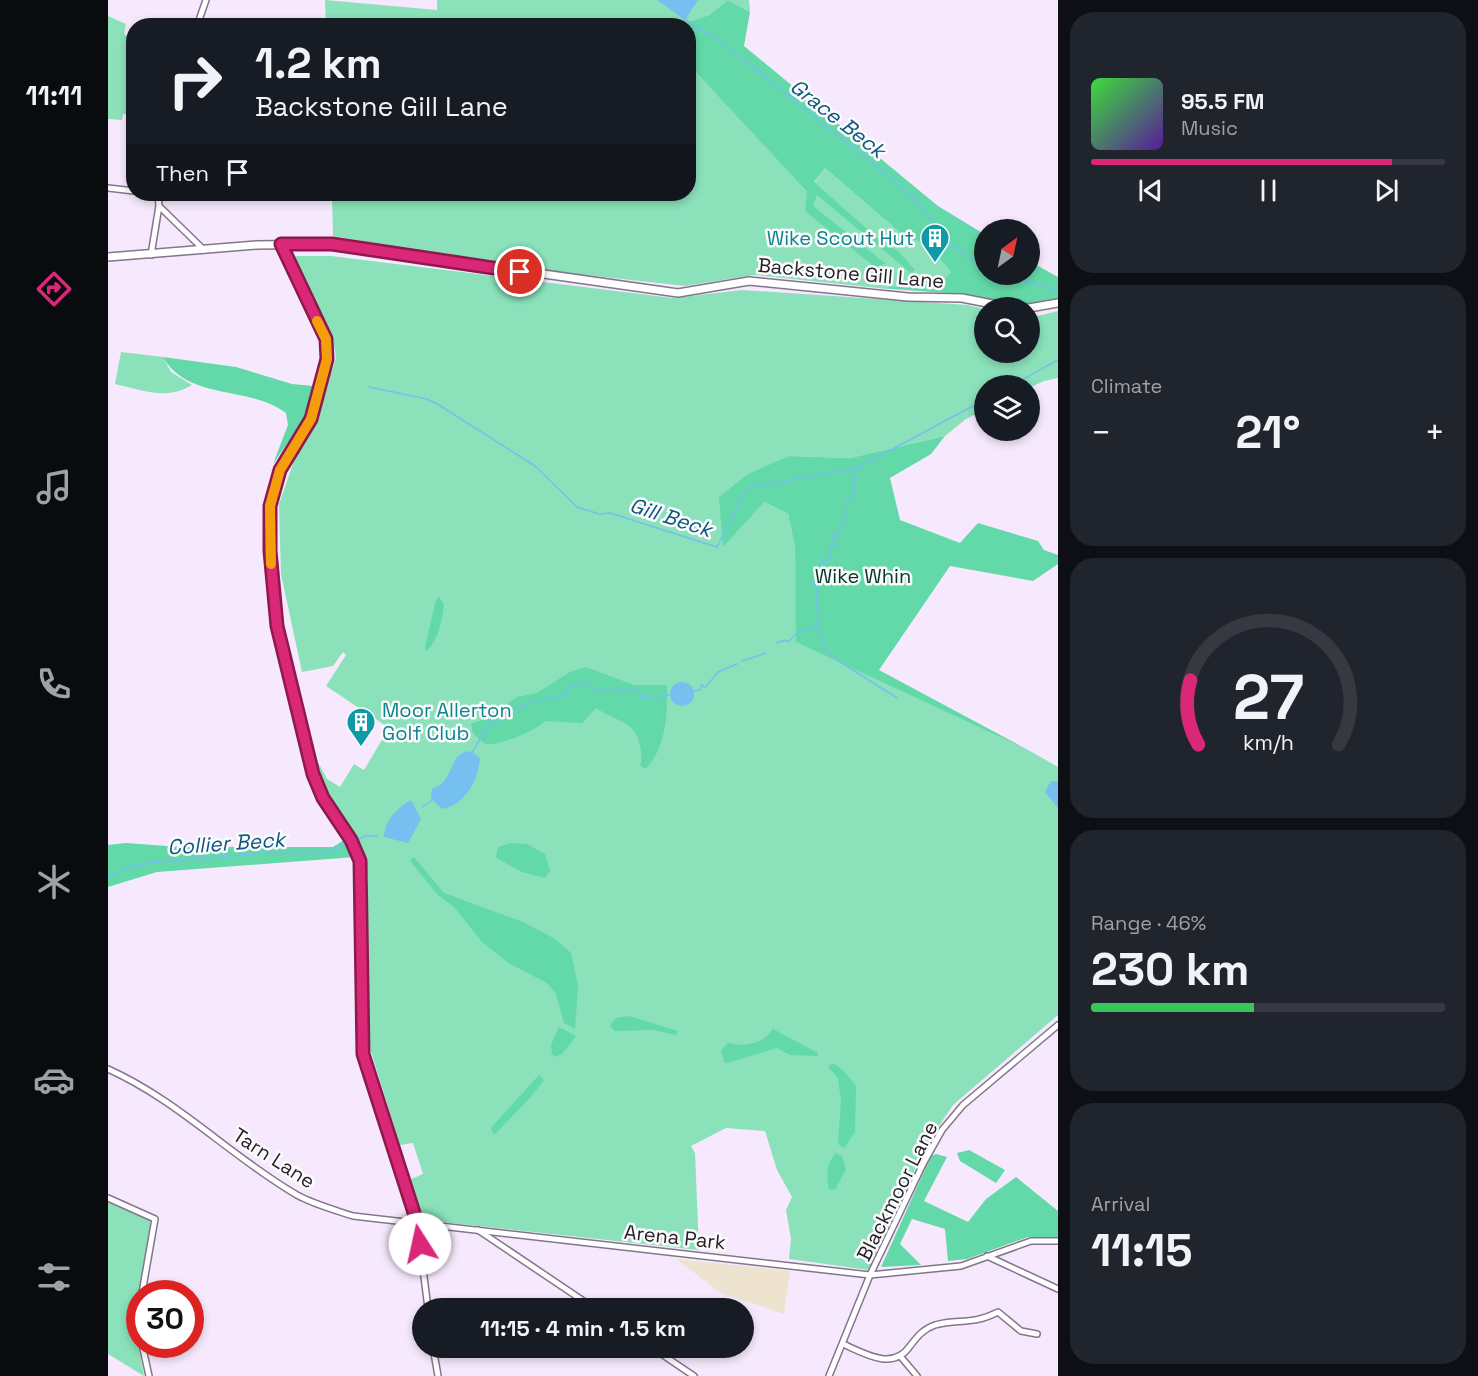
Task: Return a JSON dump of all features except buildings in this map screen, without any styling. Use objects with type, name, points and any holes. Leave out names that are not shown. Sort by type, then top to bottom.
[{"type":"street","points":[[200,18],[206,0]]},
{"type":"street","points":[[108,188],[126,190]]},
{"type":"street","points":[[151,255],[159,201]]},
{"type":"street","points":[[159,206],[204,250]]},
{"type":"street","points":[[281,244],[326,339],[327,359],[311,419],[280,470],[270,506],[270,551],[277,626],[313,774],[323,798],[351,840],[360,861],[363,1054],[417,1222],[427,1298]]},
{"type":"street","name":"Backstone Gill Lane","points":[[108,257],[281,244],[340,245],[678,293],[749,281],[899,296],[974,300]]},
{"type":"street","points":[[1040,306],[1058,303]]},
{"type":"street","name":"Blackmoor Lane","points":[[829,1376],[870,1275],[924,1162],[942,1130],[963,1105],[1058,1025]]},
{"type":"street","name":"Tarn Lane","points":[[108,1069],[179,1108],[240,1156],[298,1196],[353,1216],[477,1229]]},
{"type":"street","points":[[108,1198],[155,1219],[144,1280]]},
{"type":"street","points":[[477,1229],[579,1298]]},
{"type":"street","name":"Arena Park","points":[[477,1229],[870,1275],[961,1266],[1031,1241],[1058,1240]]},
{"type":"street","points":[[987,1256],[1058,1289]]},
{"type":"street","points":[[843,1344],[873,1357],[886,1359],[901,1357],[921,1333],[930,1327],[978,1321],[998,1312],[1021,1331],[1037,1334]]},
{"type":"street","points":[[901,1357],[917,1376]]},
{"type":"street","points":[[145,1358],[149,1376]]},
{"type":"street","points":[[435,1358],[438,1376]]},
{"type":"street","points":[[667,1358],[694,1376]]},
{"type":"shaded area","points":[[676,1259],[790,1271],[784,1314],[754,1304],[754,1298],[736,1298],[721,1293]]},
{"type":"green space","points":[[325,0],[437,10],[437,0],[728,0],[709,15],[696,20],[696,18],[326,18]]},
{"type":"green space","points":[[728,0],[749,0],[750,12]]},
{"type":"green space","points":[[728,0],[750,12],[744,46],[938,206],[974,228],[974,285],[1040,285],[1040,267],[1058,277],[1058,300],[1040,303],[1040,297],[974,297],[878,288],[905,286],[922,275],[944,279],[951,272],[927,244],[905,237],[825,168],[814,182],[876,237],[898,251],[915,270],[911,273],[817,195],[813,206],[886,264],[875,267],[805,211],[807,192],[696,73],[696,20],[709,15]]},
{"type":"green space","points":[[108,16],[126,24],[124,34],[126,35],[126,114],[123,114],[122,120],[108,119]]},
{"type":"green space","points":[[696,73],[807,192],[825,168],[905,237],[927,244],[951,272],[944,279],[922,275],[905,286],[878,288],[754,275],[685,286],[532,269],[333,236],[332,201],[696,201]]},
{"type":"green space","points":[[293,256],[331,256],[673,298],[742,290],[968,305],[974,306],[974,363],[1040,363],[1040,315],[1058,311],[1058,378],[1040,383],[1040,375],[974,375],[974,415],[945,436],[850,458],[789,456],[764,502],[788,514],[795,548],[797,642],[1030,751],[1058,767],[1058,1015],[953,1105],[926,1145],[869,1270],[789,1259],[791,1239],[786,1210],[792,1197],[777,1170],[765,1131],[726,1128],[691,1146],[695,1153],[699,1250],[433,1221],[422,1213],[411,1179],[423,1174],[413,1143],[400,1145],[368,1042],[368,875],[359,843],[328,796],[313,753],[327,779],[340,787],[354,764],[364,770],[389,728],[326,686],[346,655],[343,652],[333,666],[302,672],[281,574],[279,504],[296,455],[316,419],[336,358],[333,338]]},
{"type":"green space","points":[[121,352],[163,357],[171,372],[192,385],[173,392],[154,393],[115,384]]},
{"type":"green space","points":[[163,357],[236,367],[292,384],[314,386],[304,419],[273,464],[288,425],[286,413],[271,404],[203,387],[187,380],[174,371]]},
{"type":"green space","name":"Wike Whin","points":[[945,436],[931,454],[890,478],[900,520],[960,543],[978,523],[1038,541],[1044,550],[1058,555],[1058,564],[1033,581],[950,566],[879,670],[1030,751],[796,642],[795,548],[788,514],[764,502],[723,547],[719,497],[748,474],[789,456],[850,458]]},
{"type":"green space","points":[[439,597],[444,604],[441,622],[437,635],[427,651],[426,642],[436,600]]},
{"type":"green space","points":[[586,667],[634,685],[667,685],[664,730],[657,752],[645,769],[640,765],[642,758],[640,746],[634,731],[624,722],[596,708],[582,723],[545,721],[525,733],[499,743],[485,744],[473,733],[471,724],[487,718],[517,697],[537,693],[570,672]]},
{"type":"green space","points":[[347,838],[355,857],[157,872],[108,887],[108,845],[126,843],[180,847],[333,847]]},
{"type":"green space","points":[[510,843],[527,844],[545,854],[550,871],[545,878],[522,872],[496,858],[498,847]]},
{"type":"green space","points":[[414,857],[444,893],[523,922],[555,939],[571,953],[578,986],[575,1029],[564,1023],[556,994],[547,983],[510,964],[482,942],[454,907],[437,894],[410,861]]},
{"type":"green space","points":[[629,1016],[678,1031],[676,1035],[653,1030],[614,1031],[610,1025],[616,1018]]},
{"type":"green space","points":[[559,1027],[576,1036],[563,1053],[556,1057],[552,1054],[551,1045]]},
{"type":"green space","points":[[773,1029],[818,1053],[818,1056],[790,1055],[777,1048],[727,1063],[724,1061],[721,1050],[728,1043],[753,1044]]},
{"type":"green space","points":[[833,1063],[844,1071],[856,1086],[855,1132],[844,1148],[838,1144],[841,1101],[838,1078],[828,1067]]},
{"type":"green space","points":[[539,1075],[544,1080],[494,1135],[491,1128]]},
{"type":"green space","points":[[969,1150],[1005,1170],[996,1183],[960,1161],[957,1153]]},
{"type":"green space","points":[[836,1153],[842,1156],[846,1169],[835,1190],[829,1189],[827,1175],[830,1161]]},
{"type":"green space","points":[[936,1154],[947,1157],[924,1201],[968,1222],[986,1199],[1016,1177],[1058,1211],[1058,1237],[1028,1237],[967,1259],[948,1261],[945,1229],[912,1219],[900,1244],[921,1265],[881,1267],[931,1156]]},
{"type":"green space","points":[[108,1202],[151,1221],[141,1280],[126,1280],[126,1358],[141,1358],[144,1376],[108,1354]]},
{"type":"water","points":[[657,0],[698,0],[686,18],[682,18]]},
{"type":"water","points":[[682,682],[690,686],[694,694],[690,702],[682,706],[674,702],[670,694],[674,686]]},
{"type":"water","points":[[470,751],[480,758],[473,783],[469,791],[457,803],[442,809],[431,798],[432,789],[445,780],[457,757]]},
{"type":"water","points":[[1051,781],[1058,781],[1058,808],[1045,792]]},
{"type":"water","points":[[411,800],[421,819],[408,843],[384,837],[392,816]]},
{"type":"waterway","name":"Grace Beck","points":[[696,26],[726,45],[913,196],[948,241],[974,261]]},
{"type":"waterway","name":"Grace Beck","points":[[1037,285],[1058,290]]},
{"type":"waterway","name":"Gill Beck","points":[[1031,375],[1058,360]]},
{"type":"waterway","name":"Gill Beck","points":[[369,387],[427,399],[439,405],[535,466],[577,507],[599,514],[610,513],[717,547],[747,488],[859,467],[974,405]]},
{"type":"waterway","name":"Collier Beck","points":[[776,643],[785,640],[788,642],[798,632],[818,626],[820,612],[816,607],[818,604],[815,599],[819,591],[814,584],[822,559],[829,561],[831,555],[828,549],[836,544],[831,538],[833,535],[836,538],[844,522],[846,500],[850,502],[856,486],[854,481],[858,468]]},
{"type":"waterway","points":[[819,627],[824,639],[823,647],[831,656],[897,698]]},
{"type":"waterway","name":"Collier Beck","points":[[742,661],[766,653]]},
{"type":"waterway","name":"Collier Beck","points":[[691,692],[699,690],[702,685],[705,688],[718,672],[737,664]]},
{"type":"waterway","name":"Collier Beck","points":[[472,753],[489,723],[500,719],[508,710],[538,700],[557,698],[559,694],[564,697],[568,688],[585,681],[596,692],[607,689],[633,690],[640,693],[640,697],[655,698],[669,695]]},
{"type":"waterway","name":"Collier Beck","points":[[422,807],[434,799]]},
{"type":"waterway","name":"Collier Beck","points":[[357,840],[365,836],[377,836]]},
{"type":"waterway","name":"Collier Beck","points":[[108,877],[128,867],[148,863],[264,853],[324,853],[348,845]]},
{"type":"slow traffic","points":[[271,564],[270,506],[280,470],[311,419],[327,359],[326,339],[317,321]]},
{"type":"place","name":"Wike Scout Hut","points":[[935,264]]},
{"type":"place","name":"Moor Allerton Golf Club","points":[[361,748]]},
{"type":"route","points":[[420,1244],[417,1222],[363,1054],[360,861],[351,840],[323,798],[313,774],[277,626],[270,551],[270,506],[280,470],[311,419],[327,359],[326,339],[281,244],[332,244],[520,272]]}]
